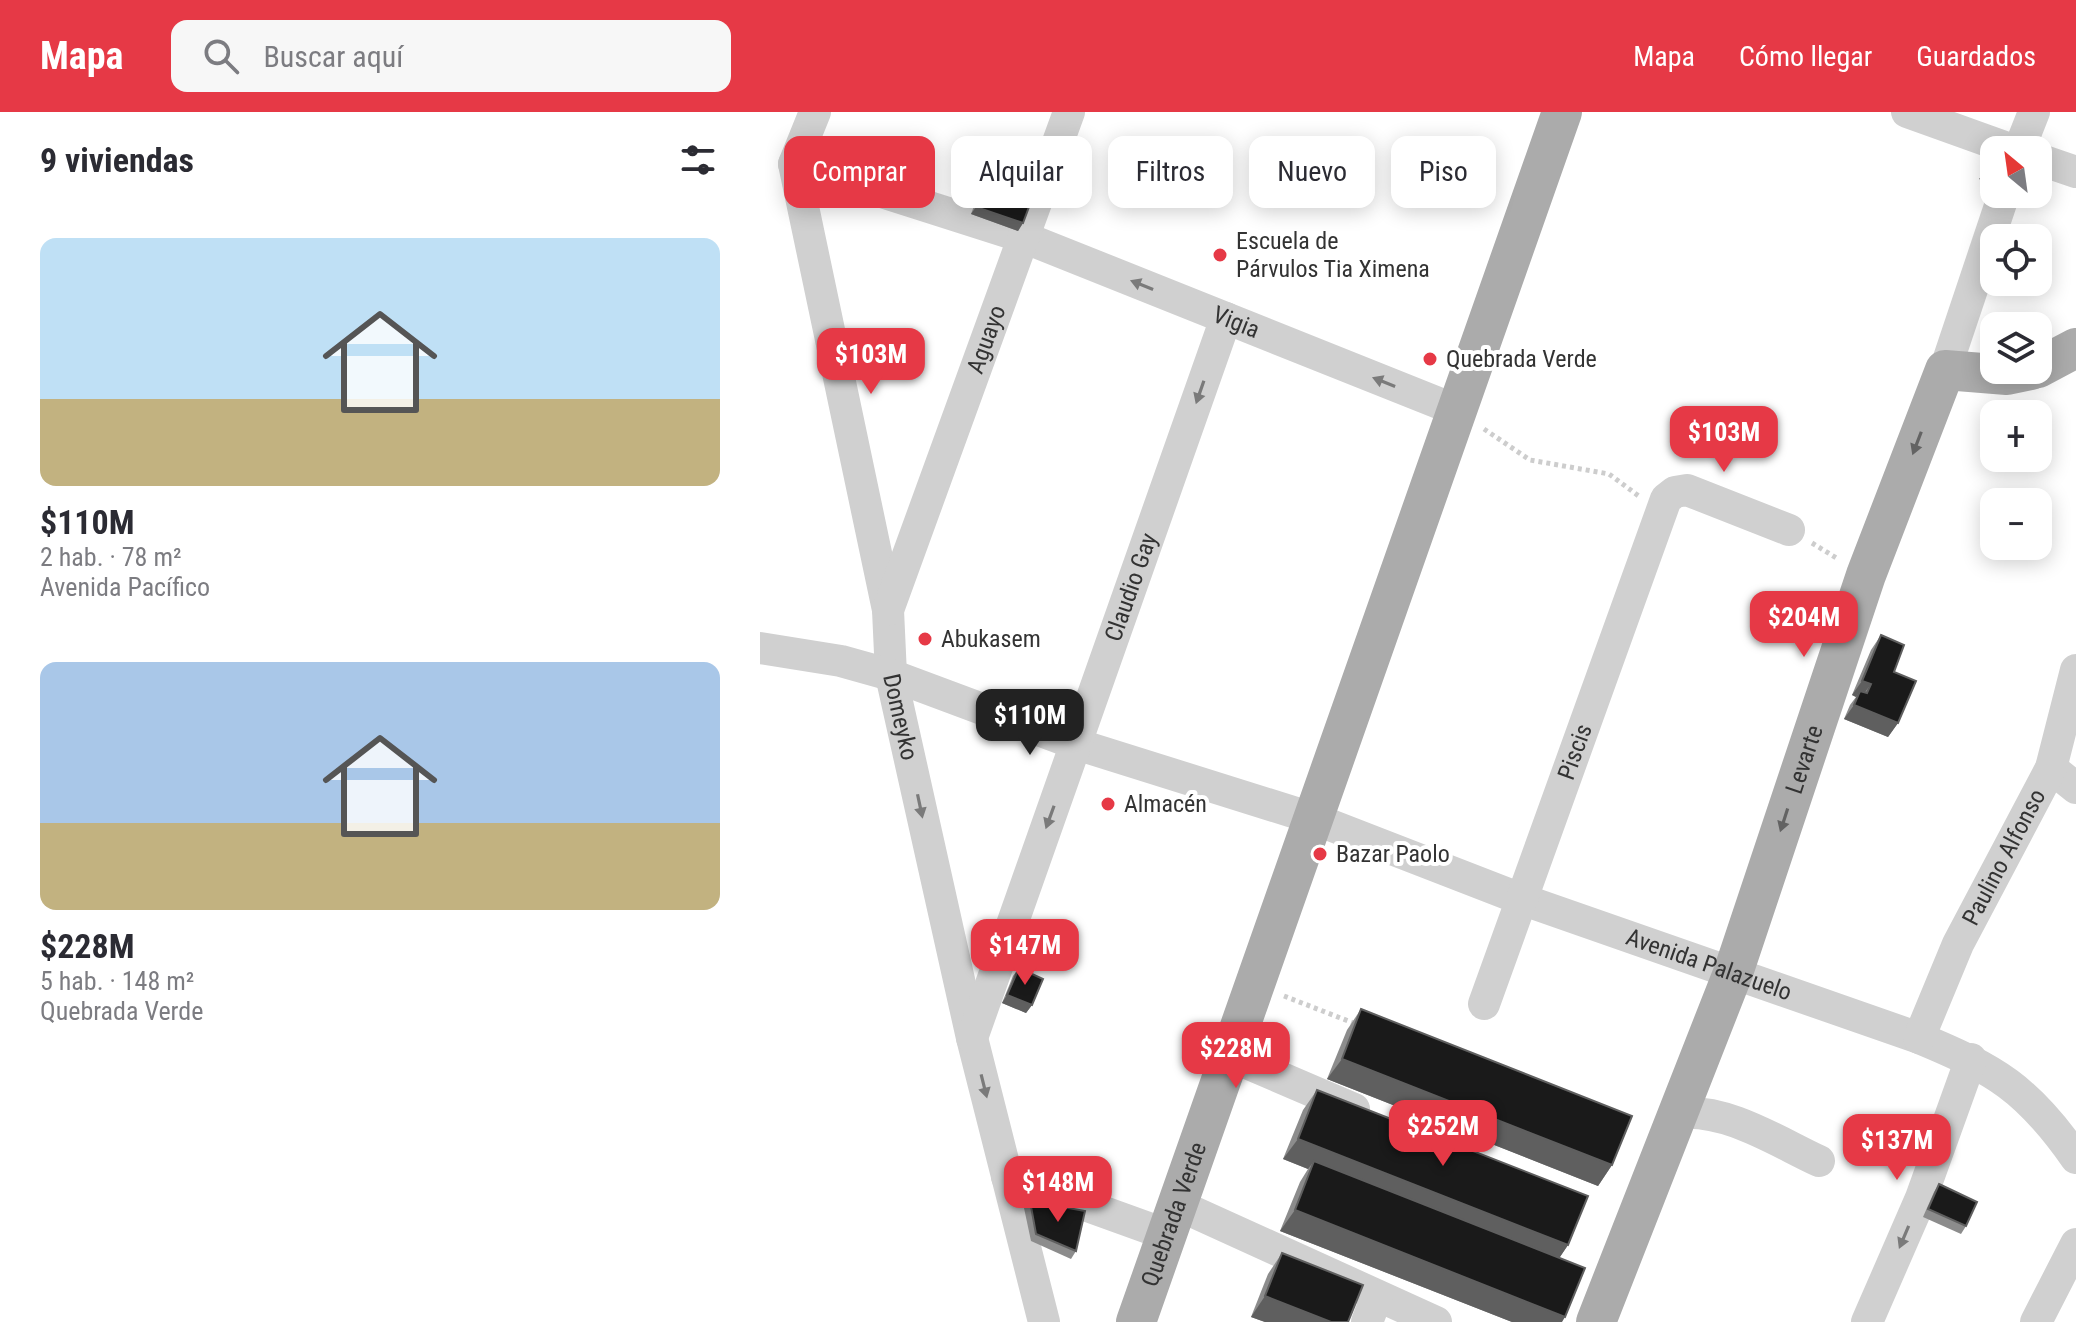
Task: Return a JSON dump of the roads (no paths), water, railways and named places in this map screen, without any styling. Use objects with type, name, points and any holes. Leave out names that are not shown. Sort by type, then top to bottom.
[{"type":"main road","name":"Quebrada Verde","points":[[1136,1322],[1562,112]]},
{"type":"main road","points":[[2052,361],[2076,348]]},
{"type":"main road","points":[[1945,370],[1980,373]]},
{"type":"main road","name":"Levarte","points":[[1596,1322],[1733,973],[1866,575],[1945,370]]},
{"type":"street","points":[[805,136],[815,112]]},
{"type":"street","name":"Aguayo","points":[[888,610],[1069,112]]},
{"type":"street","points":[[1907,112],[1980,138]]},
{"type":"street","points":[[2025,136],[2034,112]]},
{"type":"street","points":[[2052,164],[2076,172]]},
{"type":"street","name":"Domeyko","points":[[803,208],[888,610],[891,675],[972,1038],[1044,1322]]},
{"type":"street","name":"Vigia","points":[[932,208],[1023,237],[1456,410]]},
{"type":"street","name":"Levarte","points":[[1945,370],[1999,208]]},
{"type":"street","name":"Claudio Gay","points":[[972,1038],[1226,318]]},
{"type":"street","name":"Piscis","points":[[1484,1004],[1664,506],[1675,492],[1687,490],[1789,530]]},
{"type":"street","name":"Avenida Palazuelo","points":[[760,648],[841,661],[891,675],[1076,744],[1312,818],[1521,899],[1919,1038],[1971,1059],[2005,1079],[2035,1104],[2076,1158]]},
{"type":"street","name":"Paulino Alfonso","points":[[1919,1038],[1958,944],[2051,768],[2076,670]]},
{"type":"street","points":[[2051,768],[2076,788]]},
{"type":"street","points":[[1228,1055],[1382,1121]]},
{"type":"street","points":[[1867,1322],[1921,1198],[1971,1059]]},
{"type":"street","points":[[1680,1113],[1703,1111],[1730,1120],[1819,1161]]},
{"type":"street","points":[[1007,1177],[1171,1219],[1372,1309],[1436,1322]]},
{"type":"street","points":[[2036,1322],[2076,1244]]},
{"type":"place","name":"Escuela de Párvulos Tia Ximena","points":[[1220,255]]},
{"type":"place","name":"Quebrada Verde","points":[[1430,359]]},
{"type":"place","name":"Abukasem","points":[[925,639]]},
{"type":"place","name":"Almacén","points":[[1108,804]]},
{"type":"place","name":"Bazar Paolo","points":[[1320,854]]}]
